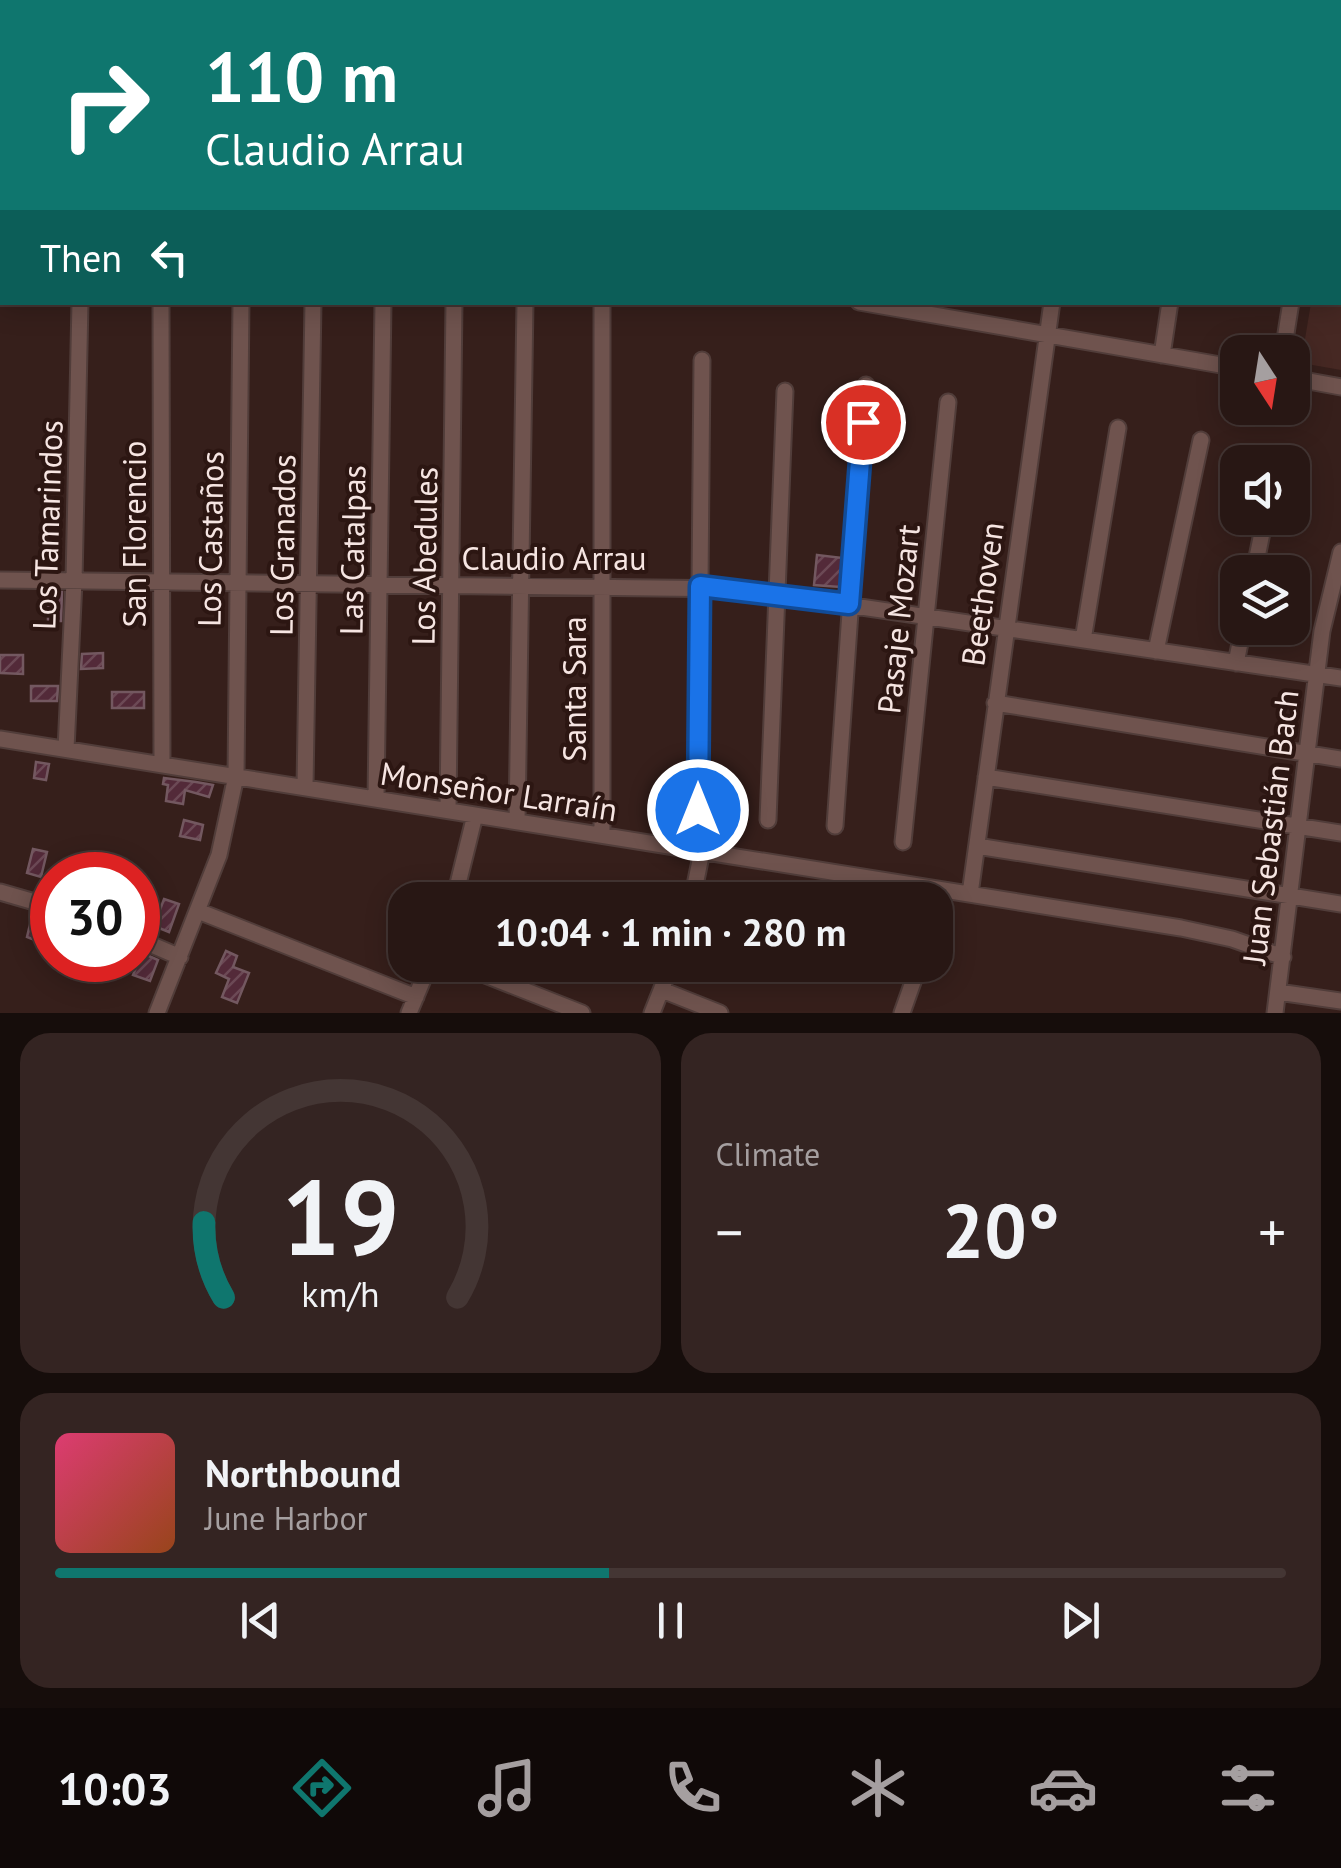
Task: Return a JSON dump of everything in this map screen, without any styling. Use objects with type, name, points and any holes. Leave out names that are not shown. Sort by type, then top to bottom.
[{"type":"street","name":"Los Tamarindos","points":[[66,749],[80,305]]},
{"type":"street","name":"San Florencio","points":[[161,305],[162,764]]},
{"type":"street","name":"Los Castaños","points":[[157,1013],[225,834],[236,776],[241,305]]},
{"type":"street","name":"Los Granados","points":[[305,788],[313,305]]},
{"type":"street","name":"Las Catalpas","points":[[376,799],[383,305]]},
{"type":"street","name":"Los Abedules","points":[[448,810],[454,305]]},
{"type":"street","points":[[517,822],[525,305]]},
{"type":"street","name":"Santa Sara","points":[[602,305],[602,835]]},
{"type":"street","points":[[891,305],[933,309],[1046,335],[1220,365]]},
{"type":"street","name":"Beethoven","points":[[970,894],[1051,305]]},
{"type":"street","points":[[1162,355],[1170,305]]},
{"type":"street","points":[[1286,335],[1291,305]]},
{"type":"street","points":[[698,810],[702,360]]},
{"type":"street","points":[[1310,381],[1341,387]]},
{"type":"street","points":[[835,826],[866,385]]},
{"type":"street","points":[[768,820],[785,391]]},
{"type":"street","name":"Pasaje Mozart","points":[[903,842],[948,402]]},
{"type":"street","points":[[1083,640],[1118,428]]},
{"type":"street","points":[[1156,650],[1200,440]]},
{"type":"street","name":"Juan Sebastián Bach","points":[[1274,1013],[1316,675],[1326,610],[1340,558]]},
{"type":"street","name":"Claudio Arrau","points":[[0,580],[700,586],[774,593],[1341,678]]},
{"type":"street","points":[[1236,662],[1240,645]]},
{"type":"street","points":[[995,704],[1341,759]]},
{"type":"street","name":"Monseñor Larraín","points":[[0,739],[702,851],[870,882]]},
{"type":"street","points":[[986,777],[1341,833]]},
{"type":"street","points":[[458,882],[475,815]]},
{"type":"street","points":[[976,846],[1341,904]]},
{"type":"street","points":[[696,882],[702,851]]},
{"type":"street","points":[[0,892],[30,901]]},
{"type":"street","name":"Monseñor Larraín","points":[[953,894],[1206,932],[1283,957]]},
{"type":"street","points":[[198,911],[413,1005]]},
{"type":"street","points":[[160,948],[180,957]]},
{"type":"street","points":[[503,982],[582,1013]]},
{"type":"street","points":[[652,1013],[665,982]]},
{"type":"street","points":[[902,1013],[913,982]]},
{"type":"street","points":[[662,990],[720,1013]]},
{"type":"street","points":[[1278,992],[1341,1001]]},
{"type":"shaded area","points":[[1311,305],[1341,305],[1341,370],[1310,365],[1310,335],[1306,335]]},
{"type":"building","points":[[817,555],[843,558],[840,587],[814,585]]},
{"type":"building","points":[[48,592],[62,592],[61,621],[48,621]]},
{"type":"building","points":[[103,653],[103,668],[81,669],[82,654]]},
{"type":"building","points":[[0,655],[23,655],[23,674],[0,673]]},
{"type":"building","points":[[31,686],[58,686],[57,701],[31,701]]},
{"type":"building","points":[[112,692],[144,692],[144,708],[112,708]]},
{"type":"building","points":[[36,762],[49,764],[46,780],[34,778]]},
{"type":"building","points":[[164,778],[213,785],[209,797],[185,790],[183,804],[166,801],[168,785],[163,784]]},
{"type":"building","points":[[184,820],[203,825],[200,840],[180,836]]},
{"type":"building","points":[[164,899],[179,904],[169,932],[160,928]]},
{"type":"building","points":[[226,951],[237,956],[233,967],[249,973],[237,1003],[222,997],[229,979],[216,973]]},
{"type":"route","points":[[698,810],[700,586],[849,604],[863,422]]}]
